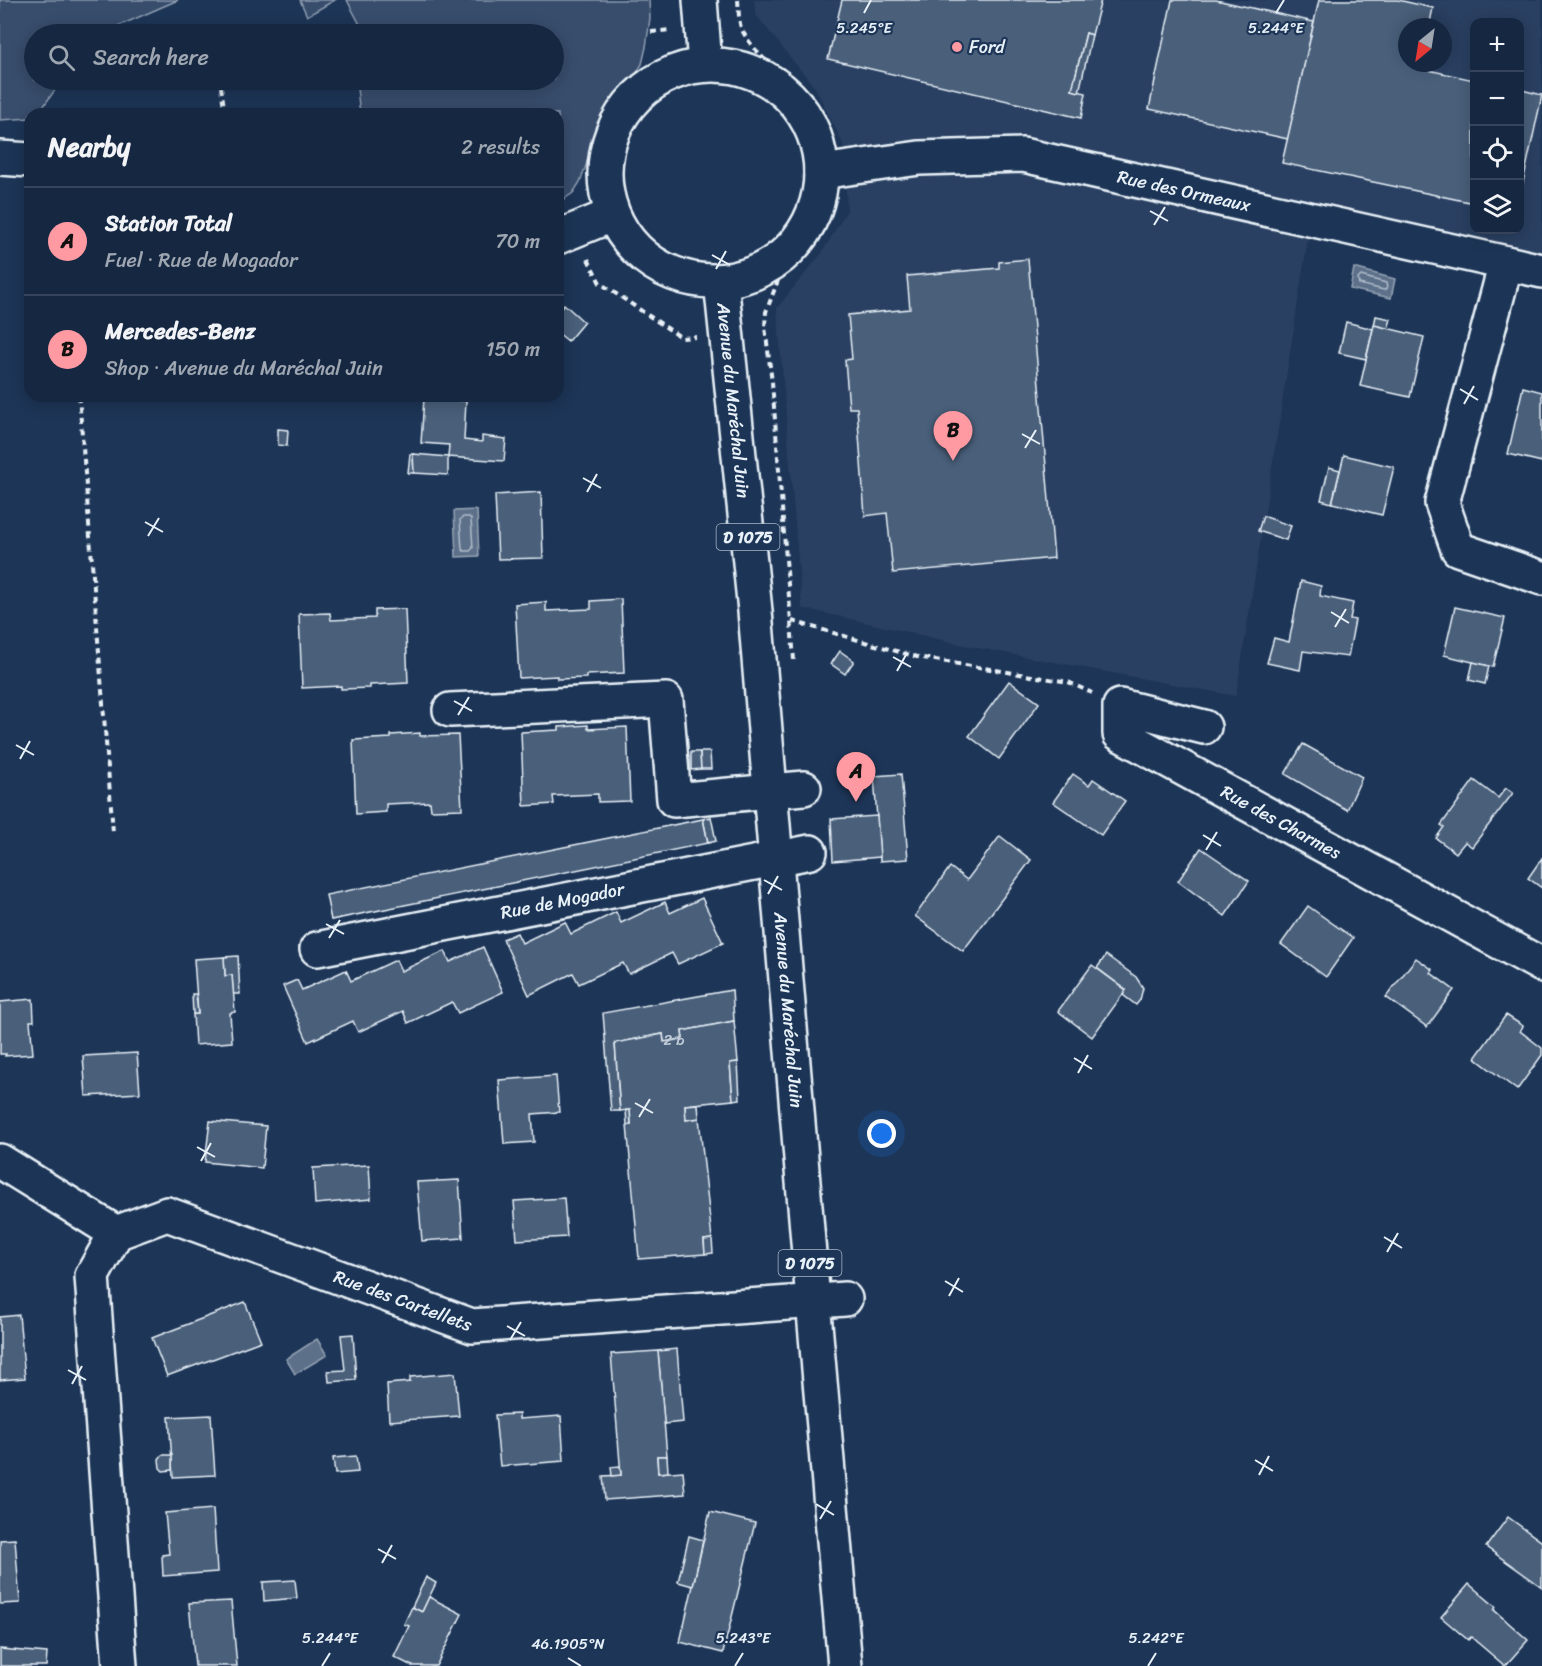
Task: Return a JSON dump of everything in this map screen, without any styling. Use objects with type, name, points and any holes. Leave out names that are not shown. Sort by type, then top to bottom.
[{"type":"street","points":[[700,0],[705,65]]},
{"type":"street","points":[[705,65],[740,68],[773,82],[799,107],[807,121],[816,138],[821,172],[818,199],[809,225],[793,246],[772,264],[748,276],[722,281],[693,280],[665,271],[642,255],[625,237],[612,215],[605,190],[606,154],[618,121],[640,92],[670,73],[705,65]]},
{"type":"street","name":"Rue des Ormeaux","points":[[821,172],[919,158],[1023,155],[1542,271]]},
{"type":"street","points":[[0,158],[24,160]]},
{"type":"street","points":[[566,234],[612,215]]},
{"type":"street","points":[[1506,263],[1442,503],[1458,549],[1542,578]]},
{"type":"street","name":"Avenue du Maréchal Juin","points":[[722,281],[756,611],[845,1666]]},
{"type":"street","points":[[450,710],[666,700],[674,800],[804,788]]},
{"type":"street","points":[[1120,706],[1204,728]]},
{"type":"street","name":"Rue des Charmes","points":[[1120,706],[1120,734],[1542,964]]},
{"type":"street","name":"Rue de Mogador","points":[[317,949],[810,852]]},
{"type":"street","points":[[0,1161],[116,1233],[92,1276],[120,1666]]},
{"type":"street","name":"Rue des Cartellets","points":[[116,1233],[167,1214],[472,1326],[845,1299]]},
{"type":"path","points":[[738,0],[741,30],[755,49],[793,85],[819,115]]},
{"type":"path","points":[[221,90],[224,108]]},
{"type":"path","points":[[795,668],[772,382],[765,327],[766,312],[783,267],[823,219]]},
{"type":"path","points":[[566,234],[600,282],[682,338],[765,327]]},
{"type":"path","points":[[79,402],[113,832]]},
{"type":"path","points":[[756,611],[917,657],[1068,682],[1120,706]]},
{"type":"shaded area","points":[[0,0],[178,0],[123,24],[24,24],[24,90],[55,90],[42,108],[24,108],[24,118],[0,120]]},
{"type":"shaded area","points":[[300,0],[335,0],[307,16]]},
{"type":"shaded area","points":[[347,0],[649,0],[650,18],[642,64],[593,146],[580,182],[573,193],[564,199],[564,108],[359,108],[357,90],[564,90],[564,24],[360,24]]},
{"type":"shaded area","points":[[754,0],[1542,0],[1542,253],[1314,200],[1236,696],[973,647],[802,608],[777,308],[822,253],[847,210],[844,146],[816,89],[756,15]]},
{"type":"water","points":[[1354,268],[1395,279],[1391,298],[1350,289]]},
{"type":"water","points":[[477,510],[479,556],[456,557],[454,511]]},
{"type":"water","points":[[317,1339],[327,1355],[295,1374],[286,1359]]},
{"type":"building","name":"Ford","points":[[842,0],[1101,0],[1092,35],[1086,33],[1072,90],[1086,93],[1081,118],[828,59]]},
{"type":"building","points":[[1172,0],[1216,0],[1314,22],[1288,139],[1149,109]]},
{"type":"building","points":[[1319,0],[1398,0],[1433,8],[1431,18],[1398,18],[1398,72],[1437,72],[1470,79],[1470,202],[1282,163]]},
{"type":"building","points":[[1086,33],[1092,35],[1079,92],[1072,90]]},
{"type":"building","points":[[1524,90],[1542,95],[1524,178]]},
{"type":"building","points":[[1028,259],[1054,558],[893,573],[887,513],[865,516],[857,408],[849,408],[845,360],[852,359],[848,315],[910,309],[907,276],[999,268],[999,262]]},
{"type":"building","points":[[564,304],[584,322],[568,341],[564,338]]},
{"type":"building","points":[[1376,316],[1391,319],[1388,329],[1374,325]]},
{"type":"building","points":[[1346,322],[1373,329],[1366,359],[1339,353]]},
{"type":"building","points":[[1374,325],[1424,337],[1410,397],[1360,386]]},
{"type":"building","points":[[1523,387],[1542,392],[1542,462],[1508,454]]},
{"type":"building","points":[[424,402],[466,402],[464,440],[482,442],[482,436],[506,439],[504,461],[448,457],[449,445],[421,443]]},
{"type":"building","points":[[278,429],[288,430],[287,446],[278,445]]},
{"type":"building","points":[[410,454],[413,454],[414,473],[408,473]]},
{"type":"building","points":[[413,454],[448,457],[448,475],[414,473]]},
{"type":"building","points":[[1344,455],[1394,467],[1382,515],[1332,503]]},
{"type":"building","points":[[1329,467],[1340,470],[1332,503],[1321,500]]},
{"type":"building","points":[[541,492],[543,558],[498,559],[495,495]]},
{"type":"building","points":[[1263,516],[1291,526],[1286,540],[1258,531]]},
{"type":"building","points":[[1301,581],[1321,586],[1320,596],[1353,603],[1350,619],[1355,620],[1348,657],[1303,651],[1300,670],[1267,663],[1274,638],[1289,642]]},
{"type":"building","points":[[621,599],[624,673],[586,675],[586,678],[557,679],[557,676],[519,678],[515,604],[546,602],[546,611],[591,609],[591,601]]},
{"type":"building","points":[[1455,607],[1505,618],[1493,667],[1444,655]]},
{"type":"building","points":[[405,609],[408,683],[370,685],[370,688],[341,689],[341,686],[302,688],[299,614],[330,613],[331,620],[375,618],[375,610]]},
{"type":"building","points":[[840,651],[854,661],[845,674],[831,664]]},
{"type":"building","points":[[1473,662],[1489,666],[1485,684],[1469,680]]},
{"type":"building","points":[[1009,681],[1039,703],[999,759],[969,736]]},
{"type":"building","points":[[588,725],[588,729],[627,727],[630,801],[598,802],[598,794],[553,796],[554,804],[524,806],[521,732],[559,730],[559,727]]},
{"type":"building","points":[[420,733],[420,736],[458,735],[462,809],[431,810],[430,802],[386,804],[386,812],[356,814],[353,740],[391,738],[391,735]]},
{"type":"building","points":[[1303,744],[1362,777],[1347,810],[1285,774]]},
{"type":"building","points":[[691,752],[700,752],[701,769],[691,770]]},
{"type":"building","points":[[700,752],[710,752],[711,769],[701,769]]},
{"type":"building","points":[[901,774],[908,859],[880,861],[874,776]]},
{"type":"building","points":[[1073,774],[1089,785],[1093,779],[1125,801],[1101,835],[1053,802]]},
{"type":"building","points":[[1474,780],[1498,798],[1506,788],[1513,793],[1472,847],[1465,842],[1456,853],[1436,838],[1444,827],[1441,825]]},
{"type":"building","points":[[877,816],[880,857],[833,861],[831,819]]},
{"type":"building","points":[[711,817],[716,841],[708,843],[703,819]]},
{"type":"building","points":[[703,819],[708,843],[331,920],[326,895]]},
{"type":"building","points":[[1000,836],[1031,860],[963,951],[915,916],[950,867],[967,880]]},
{"type":"building","points":[[1201,848],[1249,881],[1225,916],[1178,881]]},
{"type":"building","points":[[1542,858],[1542,888],[1528,878]]},
{"type":"building","points":[[702,898],[723,943],[678,964],[672,953],[629,974],[623,963],[579,984],[573,973],[529,995],[503,939],[517,933],[522,943],[565,922],[571,934],[616,912],[621,923],[665,902],[670,913]]},
{"type":"building","points":[[1308,906],[1353,938],[1326,977],[1281,944]]},
{"type":"building","points":[[483,947],[503,992],[458,1013],[452,1002],[408,1023],[403,1011],[358,1032],[353,1021],[308,1042],[283,986],[297,980],[302,990],[346,970],[351,981],[396,960],[401,971],[445,951],[450,962]]},
{"type":"building","points":[[1106,955],[1136,977],[1143,988],[1136,1005],[1123,995],[1126,990],[1097,968]]},
{"type":"building","points":[[238,956],[240,994],[233,994],[232,975],[225,976],[224,957]]},
{"type":"building","points":[[224,957],[225,976],[232,975],[235,1012],[230,1013],[232,1042],[195,1045],[193,1014],[198,1014],[194,959]]},
{"type":"building","points":[[1416,958],[1433,970],[1431,973],[1454,990],[1427,1027],[1386,997]]},
{"type":"building","points":[[1092,965],[1126,990],[1092,1037],[1058,1011]]},
{"type":"building","points":[[732,990],[734,1021],[682,1031],[683,1039],[664,1042],[663,1034],[615,1043],[620,1111],[611,1111],[603,1013]]},
{"type":"building","points":[[192,994],[196,994],[198,1014],[193,1014]]},
{"type":"building","points":[[33,999],[34,1021],[30,1021],[33,1054],[5,1056],[6,1054],[0,1054],[0,1002]]},
{"type":"building","points":[[1506,1015],[1523,1026],[1520,1031],[1542,1048],[1542,1055],[1517,1090],[1475,1058]]},
{"type":"building","points":[[734,1021],[738,1062],[730,1063],[733,1100],[685,1105],[686,1120],[699,1118],[712,1239],[704,1240],[705,1254],[639,1259],[627,1125],[631,1125],[630,1110],[620,1111],[615,1043],[663,1034],[664,1042],[683,1039],[682,1031]]},
{"type":"building","points":[[137,1053],[140,1093],[86,1096],[83,1056]]},
{"type":"building","points":[[738,1062],[740,1099],[733,1100],[730,1063]]},
{"type":"building","points":[[556,1076],[559,1112],[532,1114],[534,1142],[504,1144],[499,1080]]},
{"type":"building","points":[[698,1104],[699,1118],[686,1120],[685,1105]]},
{"type":"building","points":[[626,1110],[630,1110],[631,1125],[627,1125]]},
{"type":"building","points":[[210,1121],[266,1126],[262,1168],[205,1162]]},
{"type":"building","points":[[369,1165],[371,1199],[315,1204],[313,1168]]},
{"type":"building","points":[[459,1180],[463,1238],[422,1241],[417,1182]]},
{"type":"building","points":[[564,1198],[567,1237],[517,1240],[514,1201]]},
{"type":"building","points":[[712,1239],[713,1253],[705,1254],[704,1240]]},
{"type":"building","points":[[245,1302],[261,1341],[167,1376],[152,1338]]},
{"type":"building","points":[[19,1315],[25,1378],[0,1380],[0,1317]]},
{"type":"building","points":[[353,1334],[356,1380],[329,1382],[328,1371],[345,1370],[341,1335]]},
{"type":"building","points":[[677,1349],[683,1422],[664,1424],[658,1351]]},
{"type":"building","points":[[658,1351],[667,1456],[657,1456],[658,1473],[683,1471],[685,1494],[605,1500],[603,1476],[621,1475],[611,1354]]},
{"type":"building","points":[[455,1373],[459,1416],[389,1421],[387,1384],[410,1382],[410,1377]]},
{"type":"building","points":[[519,1414],[519,1419],[561,1416],[564,1461],[500,1466],[495,1415]]},
{"type":"building","points":[[211,1415],[215,1475],[173,1477],[169,1417]]},
{"type":"building","points":[[162,1455],[172,1455],[172,1470],[163,1471],[160,1468],[159,1459]]},
{"type":"building","points":[[356,1456],[358,1472],[335,1474],[333,1458]]},
{"type":"building","points":[[657,1456],[667,1456],[668,1472],[658,1473]]},
{"type":"building","points":[[620,1466],[621,1475],[612,1476],[611,1467]]},
{"type":"building","points":[[213,1509],[217,1572],[163,1576],[162,1555],[169,1554],[165,1513]]},
{"type":"building","points":[[710,1512],[755,1523],[723,1653],[680,1642]]},
{"type":"building","points":[[1508,1517],[1542,1542],[1542,1587],[1486,1547]]},
{"type":"building","points":[[689,1536],[703,1540],[693,1586],[678,1582]]},
{"type":"building","points":[[15,1539],[20,1603],[0,1604],[0,1540]]},
{"type":"building","points":[[426,1577],[436,1583],[422,1612],[412,1607]]},
{"type":"building","points":[[295,1580],[297,1598],[264,1601],[263,1582]]},
{"type":"building","points":[[1469,1584],[1496,1607],[1494,1610],[1528,1640],[1505,1666],[1471,1637],[1468,1640],[1441,1617]]},
{"type":"building","points":[[429,1597],[462,1614],[436,1666],[412,1666],[394,1657],[409,1626],[404,1624],[412,1607],[422,1612]]},
{"type":"building","points":[[231,1601],[237,1666],[195,1666],[189,1603]]},
{"type":"building","points":[[0,1649],[47,1653],[46,1666],[0,1666]]},
{"type":"place","name":"Ford","points":[[957,47]]},
{"type":"place","name":"Mercedes-Benz","points":[[953,461]]},
{"type":"place","name":"Station Total","points":[[856,802]]}]
